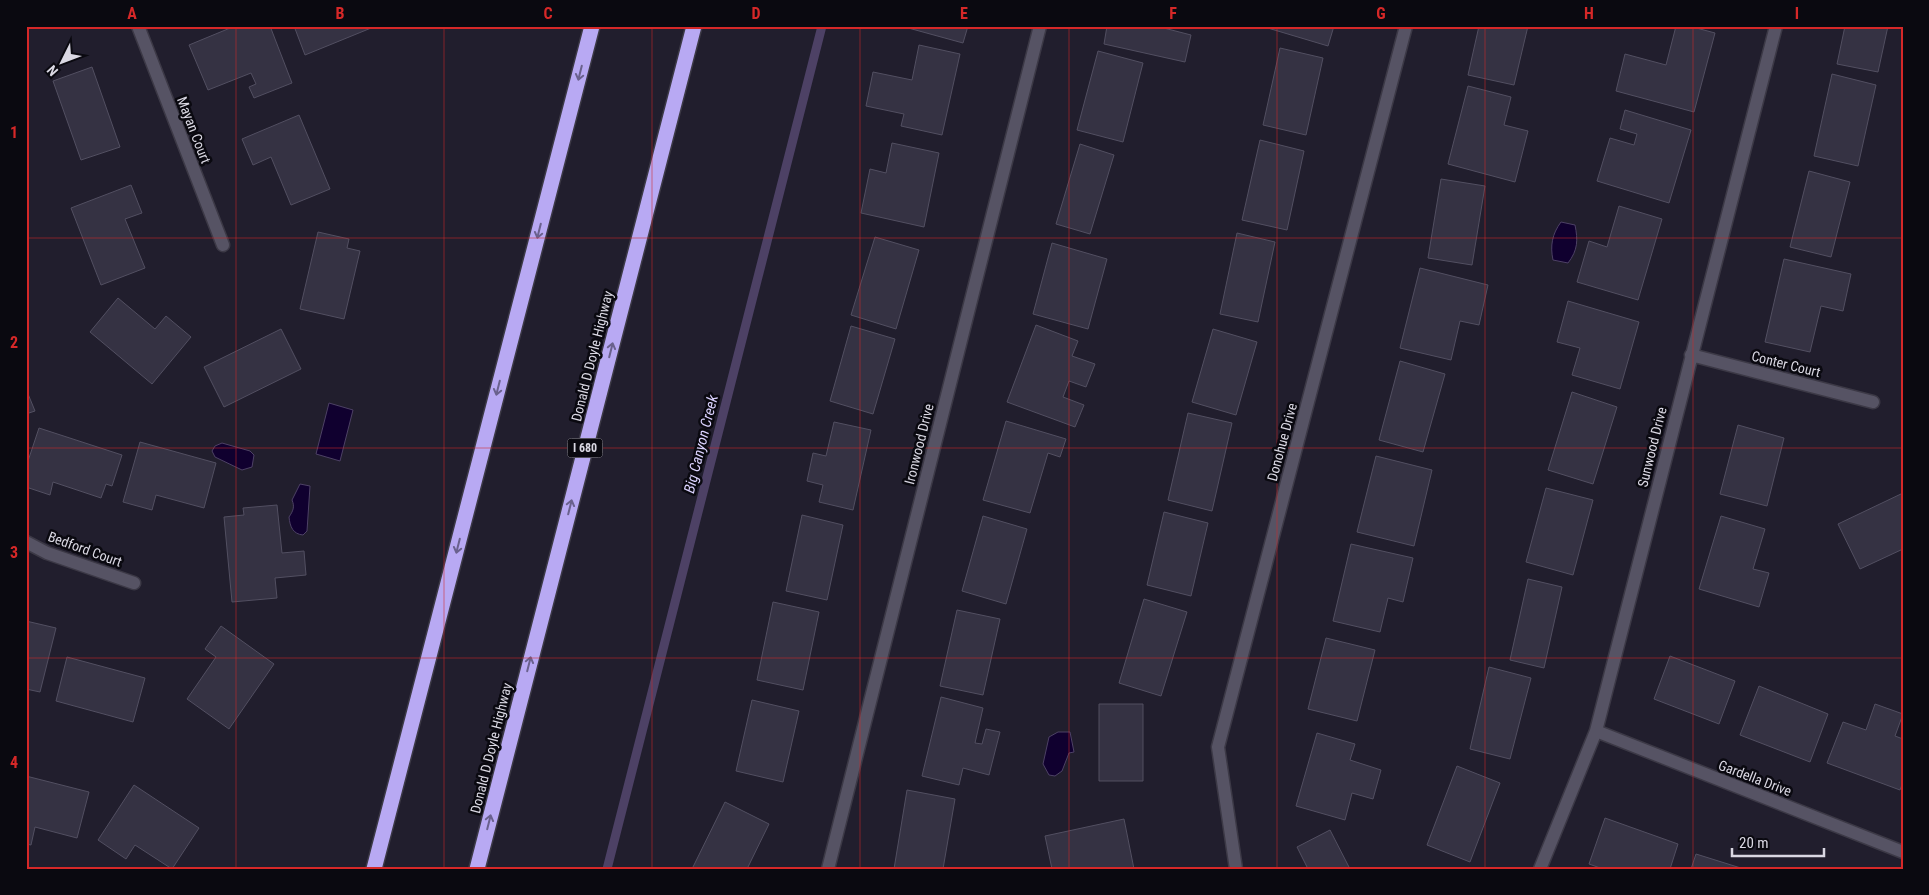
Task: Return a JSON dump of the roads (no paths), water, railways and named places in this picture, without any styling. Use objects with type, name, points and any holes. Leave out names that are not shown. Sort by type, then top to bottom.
[{"type":"highway","points":[[374,869],[592,26]]},
{"type":"highway","name":"Donald D Doyle Highway","points":[[477,869],[694,26]]},
{"type":"street","name":"Mayan Court","points":[[138,26],[222,245]]},
{"type":"street","name":"Ironwood Drive","points":[[828,869],[1040,26]]},
{"type":"street","name":"Donohue Drive","points":[[1236,869],[1218,747],[1406,26]]},
{"type":"street","name":"Sunwood Drive","points":[[1540,869],[1596,731],[1776,26]]},
{"type":"street","name":"Conter Court","points":[[1691,355],[1873,402]]},
{"type":"street","name":"Bedford Court","points":[[26,542],[47,553],[134,582]]},
{"type":"street","name":"Gardella Drive","points":[[1596,731],[1903,852]]},
{"type":"waterway","name":"Big Canyon Creek","points":[[607,869],[822,26]]}]
